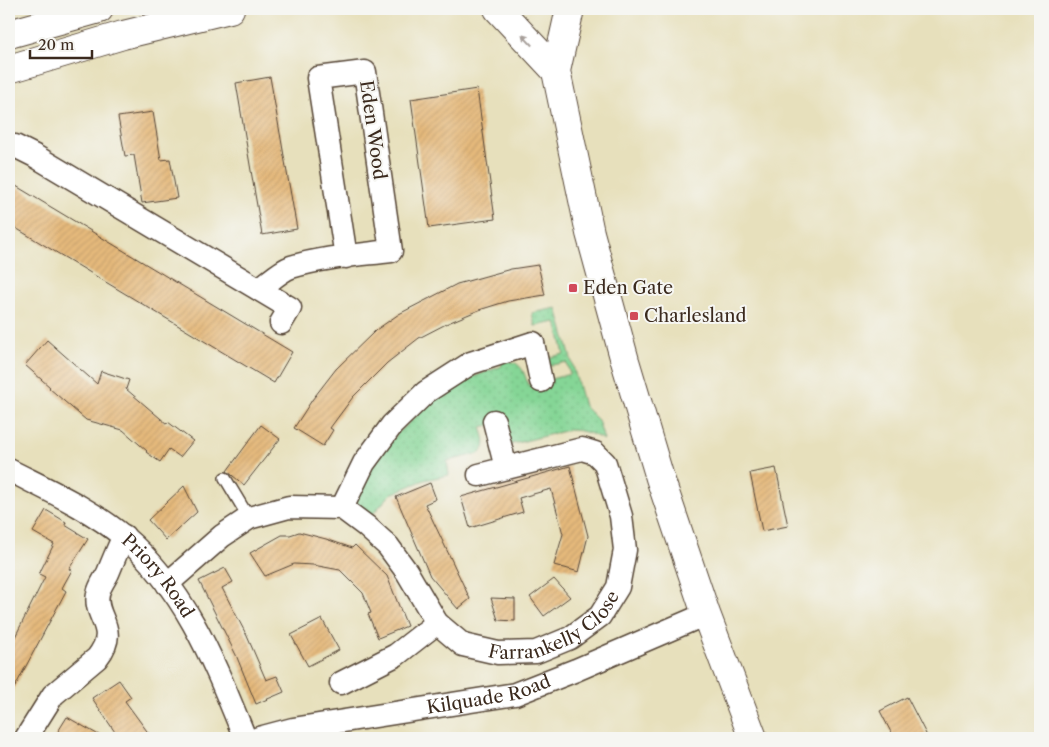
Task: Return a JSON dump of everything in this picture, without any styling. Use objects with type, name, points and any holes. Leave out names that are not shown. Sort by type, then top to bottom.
[{"type":"main road","points":[[9,34],[99,9]]},
{"type":"main road","points":[[9,68],[123,35],[230,9]]},
{"type":"main road","points":[[498,9],[556,71]]},
{"type":"main road","points":[[570,9],[556,71],[595,252],[660,478],[706,614],[753,738]]},
{"type":"street","name":"Eden Wood","points":[[259,289],[289,268],[391,251],[365,72],[318,78],[346,257]]},
{"type":"street","points":[[9,146],[15,146],[35,156],[290,308],[281,323]]},
{"type":"street","points":[[167,584],[222,536],[249,518],[289,507],[342,508],[364,463],[392,425],[426,392],[471,363],[533,343],[541,380]]},
{"type":"street","points":[[494,421],[506,468]]},
{"type":"street","name":"Farrankelly Close","points":[[342,508],[388,546],[407,572],[437,623],[463,645],[498,653],[536,652],[570,638],[600,616],[618,587],[624,550],[620,516],[605,463],[595,453],[582,449],[479,475]]},
{"type":"street","name":"Priory Road","points":[[9,470],[82,508],[124,536],[143,555],[182,604],[204,642],[245,738]]},
{"type":"street","points":[[26,738],[53,695],[102,652],[107,639],[106,625],[98,605],[98,594],[124,536]]},
{"type":"street","name":"Kilquade Road","points":[[258,738],[293,729],[515,694],[706,614]]},
{"type":"street","points":[[341,682],[396,655],[437,623]]},
{"type":"lane","points":[[224,478],[249,518]]},
{"type":"green space","points":[[557,308],[584,406],[598,420],[604,440],[586,432],[568,430],[505,446],[499,423],[481,427],[485,445],[481,452],[447,461],[449,475],[424,480],[391,494],[370,517],[354,501],[353,488],[397,434],[432,401],[470,378],[502,366],[501,359],[520,366],[528,385],[570,374],[566,362],[543,367],[547,358],[564,354],[556,322],[535,326],[532,313]]},
{"type":"building","points":[[270,77],[297,229],[262,235],[236,83]]},
{"type":"building","points":[[477,89],[495,219],[429,228],[411,99]]},
{"type":"building","points":[[153,112],[161,160],[170,159],[177,198],[142,203],[134,155],[125,156],[118,117]]},
{"type":"building","points":[[16,186],[292,352],[274,383],[9,224],[9,198]]},
{"type":"building","points":[[538,265],[545,295],[508,301],[479,310],[419,338],[387,363],[353,397],[330,428],[333,430],[323,446],[294,428],[312,400],[336,369],[376,330],[399,314],[457,284],[511,269]]},
{"type":"building","points":[[47,340],[97,384],[101,371],[129,380],[126,389],[167,424],[168,422],[193,441],[180,457],[169,449],[160,462],[146,452],[123,430],[86,420],[25,365]]},
{"type":"building","points":[[261,425],[280,439],[244,485],[227,471]]},
{"type":"building","points":[[570,466],[588,536],[579,572],[554,565],[563,534],[551,489],[519,498],[523,512],[470,528],[461,497]]},
{"type":"building","points":[[776,468],[788,526],[762,531],[750,473]]},
{"type":"building","points":[[430,483],[436,499],[425,504],[470,599],[458,609],[430,576],[396,497]]},
{"type":"building","points":[[184,486],[197,512],[166,540],[148,520]]},
{"type":"building","points":[[46,510],[66,522],[65,525],[88,539],[69,569],[72,570],[62,588],[66,591],[9,698],[9,649],[45,577],[39,574],[54,544],[33,532]]},
{"type":"building","points":[[299,532],[352,548],[355,545],[387,576],[407,626],[378,638],[368,614],[371,613],[363,593],[340,570],[294,564],[265,576],[250,553],[282,535]]},
{"type":"building","points":[[225,568],[233,582],[222,588],[247,636],[266,680],[277,676],[284,692],[256,704],[236,655],[199,581]]},
{"type":"building","points":[[554,579],[570,597],[544,616],[530,597]]},
{"type":"building","points":[[491,598],[515,599],[515,621],[498,620]]},
{"type":"building","points":[[322,619],[339,650],[308,666],[291,635]]},
{"type":"building","points":[[119,680],[131,697],[125,701],[152,738],[119,738],[92,698]]},
{"type":"building","points":[[907,697],[928,738],[894,738],[880,711]]},
{"type":"building","points":[[67,717],[104,738],[54,738]]},
{"type":"place","name":"Eden Gate","points":[[573,288]]},
{"type":"place","name":"Charlesland","points":[[634,316]]}]
